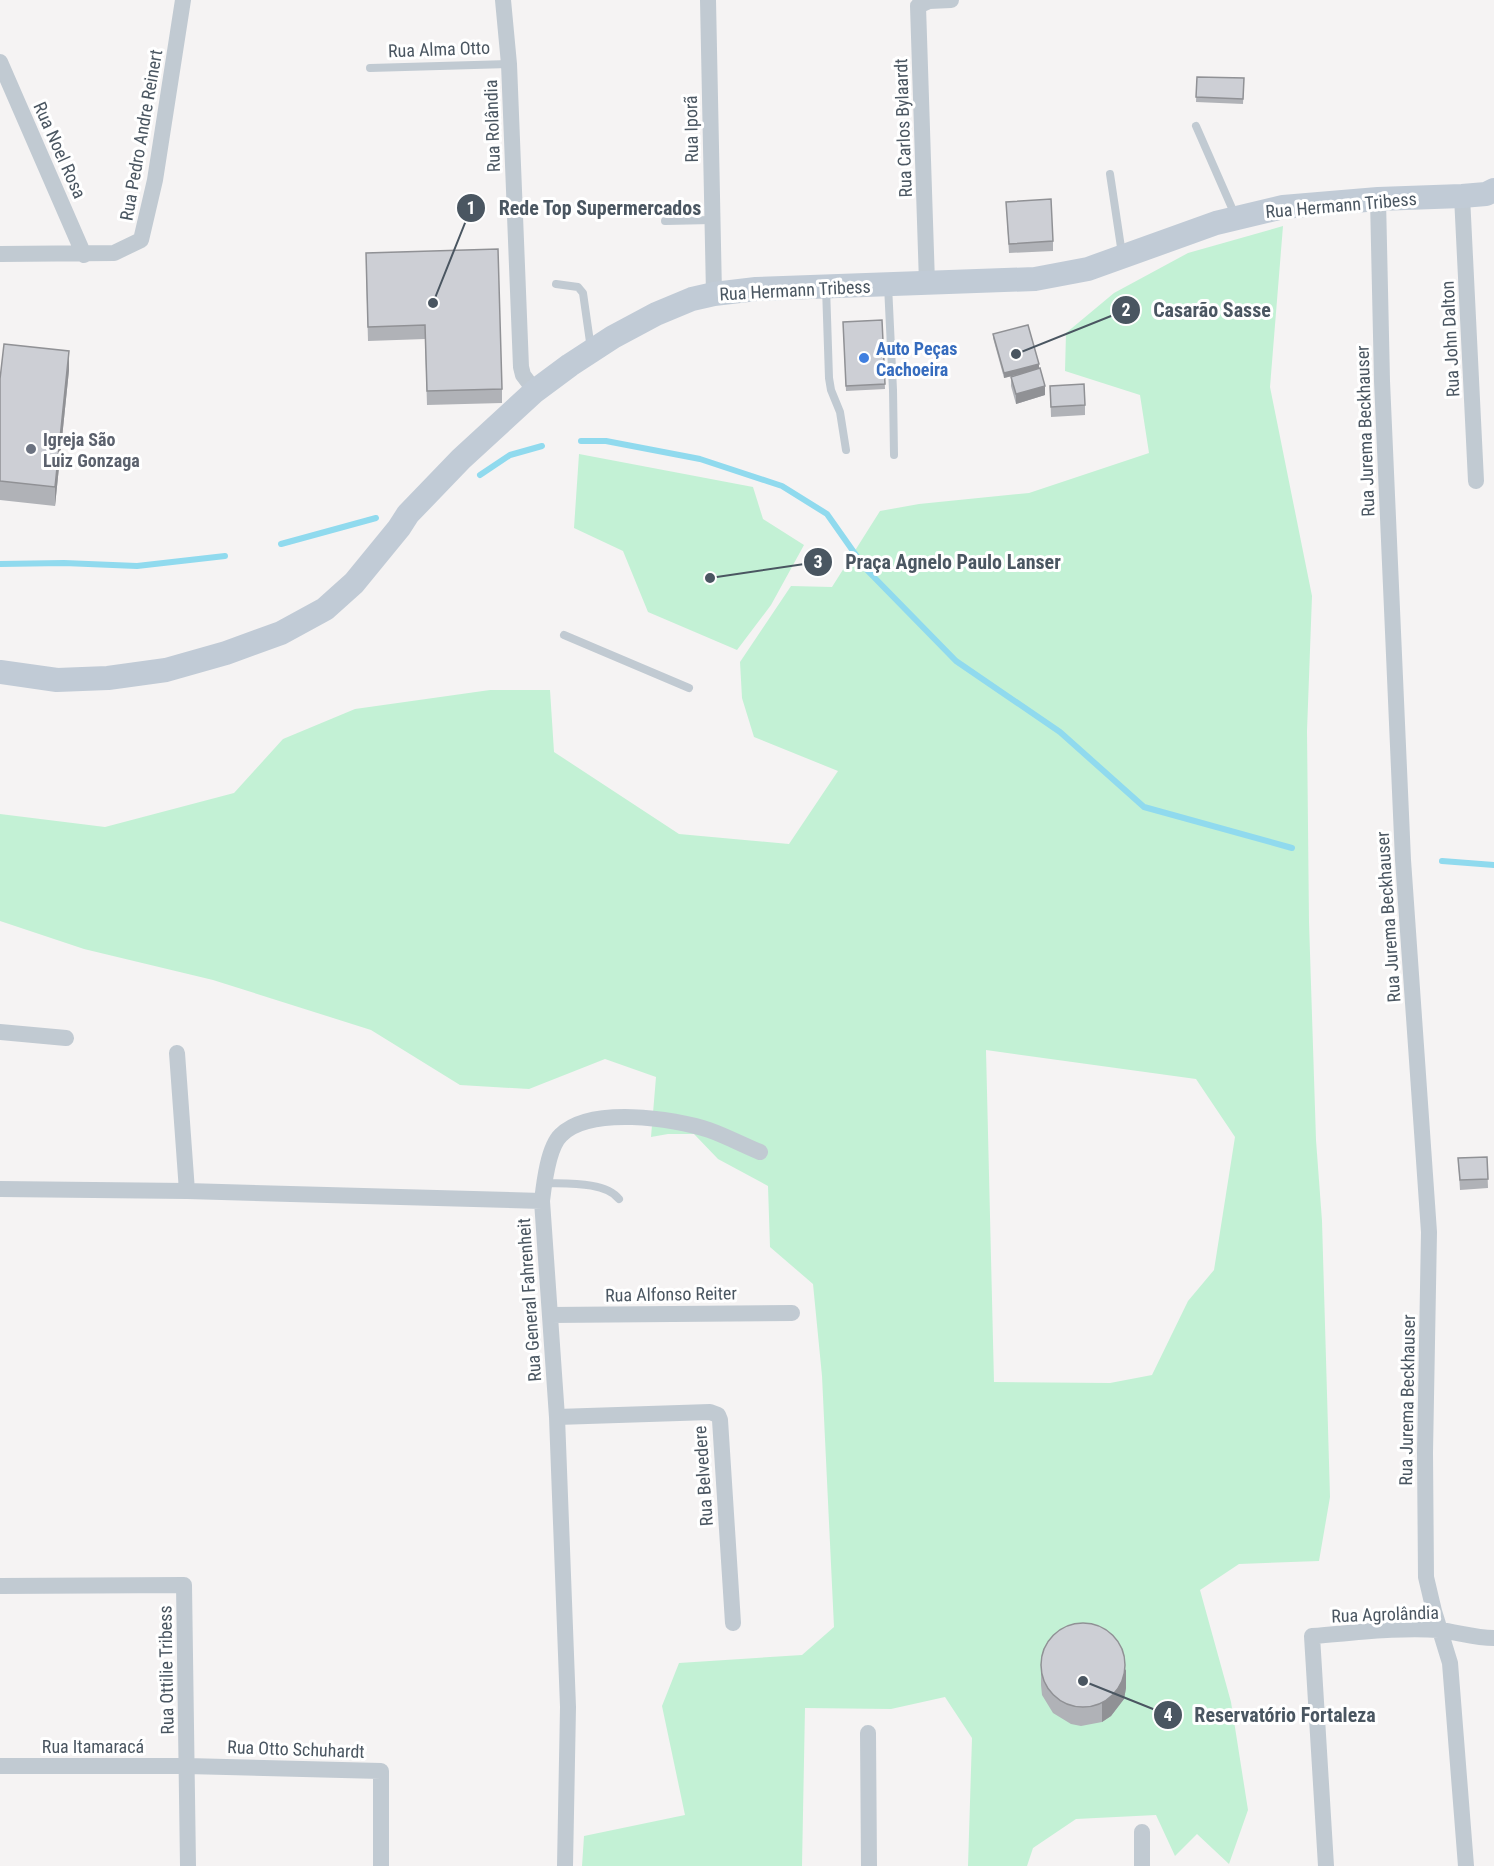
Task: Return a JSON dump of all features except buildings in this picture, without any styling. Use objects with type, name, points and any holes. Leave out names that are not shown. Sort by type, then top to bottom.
[{"type":"main road","name":"Rua Hermann Tribess","points":[[0,672],[57,680],[108,678],[166,670],[226,653],[281,633],[325,609],[354,583],[408,514],[441,479],[535,391],[613,337],[656,314],[692,299],[756,289],[1035,279],[1088,269],[1216,223],[1283,207],[1378,199],[1462,196],[1486,194],[1494,190]]},
{"type":"street","name":"Rua Pedro Andre Reinert","points":[[0,254],[114,253],[141,240],[155,180],[183,0]]},
{"type":"street","name":"Rua Rolândia","points":[[503,0],[509,64],[521,367],[523,375],[535,391]]},
{"type":"street","name":"Rua Iporã","points":[[708,0],[714,294]]},
{"type":"street","name":"Rua Carlos Bylaardt","points":[[927,284],[918,6],[929,1],[951,0]]},
{"type":"street","name":"Rua Noel Rosa","points":[[0,62],[84,255]]},
{"type":"street","name":"Rua John Dalton","points":[[1462,196],[1476,481]]},
{"type":"street","name":"Rua Jurema Beckhauser","points":[[1378,199],[1382,381],[1403,860],[1429,1232],[1425,1453],[1426,1577],[1450,1663],[1466,1866]]},
{"type":"street","points":[[0,1032],[66,1038]]},
{"type":"street","points":[[177,1053],[187,1191]]},
{"type":"street","points":[[542,1201],[552,1151],[559,1136],[570,1127],[590,1119],[633,1118],[671,1121],[708,1130],[760,1152]]},
{"type":"street","name":"Rua General Fahrenheit","points":[[0,1189],[187,1191],[542,1201],[557,1417],[568,1707],[565,1866]]},
{"type":"street","name":"Rua Alfonso Reiter","points":[[550,1315],[792,1313]]},
{"type":"street","name":"Rua Belvedere","points":[[557,1417],[710,1412],[718,1415],[733,1623]]},
{"type":"street","name":"Rua Ottilie Tribess","points":[[0,1586],[184,1586],[188,1866]]},
{"type":"street","name":"Rua Agrolândia","points":[[1326,1866],[1312,1636],[1409,1629],[1440,1630],[1479,1638],[1494,1638]]},
{"type":"street","points":[[868,1733],[869,1866]]},
{"type":"street","name":"Rua Itamaracá","points":[[0,1766],[187,1766]]},
{"type":"street","name":"Rua Otto Schuhardt","points":[[187,1766],[381,1771],[381,1866]]},
{"type":"street","points":[[1142,1832],[1142,1866]]},
{"type":"lane","name":"Rua Alma Otto","points":[[370,68],[509,64]]},
{"type":"lane","points":[[1196,126],[1237,218]]},
{"type":"lane","points":[[1110,174],[1122,257]]},
{"type":"lane","points":[[665,221],[712,220]]},
{"type":"lane","points":[[556,284],[578,287],[583,293],[591,352]]},
{"type":"lane","points":[[888,285],[894,455]]},
{"type":"lane","points":[[826,287],[829,378],[840,412],[846,450]]},
{"type":"lane","points":[[564,635],[689,688]]},
{"type":"lane","points":[[544,1183],[596,1187],[614,1193],[619,1199]]},
{"type":"green space","points":[[1283,226],[1270,387],[1312,596],[1307,731],[1309,922],[1316,1140],[1322,1221],[1330,1497],[1319,1561],[1239,1564],[1200,1590],[1231,1702],[1248,1810],[1229,1864],[1197,1834],[1175,1856],[1156,1815],[1076,1819],[1033,1848],[1027,1866],[968,1866],[972,1738],[945,1697],[891,1709],[805,1708],[802,1866],[582,1866],[584,1836],[685,1815],[662,1706],[679,1663],[802,1655],[834,1627],[822,1376],[813,1284],[770,1247],[768,1186],[718,1159],[694,1134],[668,1134],[651,1137],[656,1077],[605,1059],[529,1089],[460,1085],[371,1030],[213,980],[84,949],[0,921],[0,814],[105,827],[234,793],[283,739],[355,709],[490,690],[550,690],[554,752],[679,834],[789,844],[838,771],[754,737],[742,698],[740,662],[791,586],[832,587],[880,511],[919,504],[1029,493],[1149,453],[1140,395],[1065,371],[1066,333],[1114,293],[1188,253]],"holes":[[[986,1050],[1196,1079],[1235,1137],[1214,1270],[1188,1301],[1152,1375],[1110,1383],[994,1382]]]},
{"type":"green space","points":[[579,454],[753,487],[763,519],[804,545],[771,605],[737,650],[648,612],[623,551],[574,528]]},
{"type":"waterway","points":[[581,441],[606,441],[700,459],[782,486],[827,514],[865,568],[956,661],[1060,732],[1144,807],[1292,848]]},
{"type":"waterway","points":[[480,475],[510,455],[542,446]]},
{"type":"waterway","points":[[281,544],[376,518]]},
{"type":"waterway","points":[[0,564],[64,563],[137,566],[225,556]]},
{"type":"waterway","points":[[1442,861],[1494,865]]},
{"type":"place","name":"Rede Top Supermercados","points":[[433,303]]},
{"type":"place","name":"Casarão Sasse","points":[[1016,354]]},
{"type":"place","name":"Auto Peças Cachoeira","points":[[864,358]]},
{"type":"place","name":"Igreja São Luiz Gonzaga","points":[[31,449]]},
{"type":"place","name":"Praça Agnelo Paulo Lanser","points":[[710,578]]},
{"type":"place","name":"Reservatório Fortaleza","points":[[1083,1681]]}]
